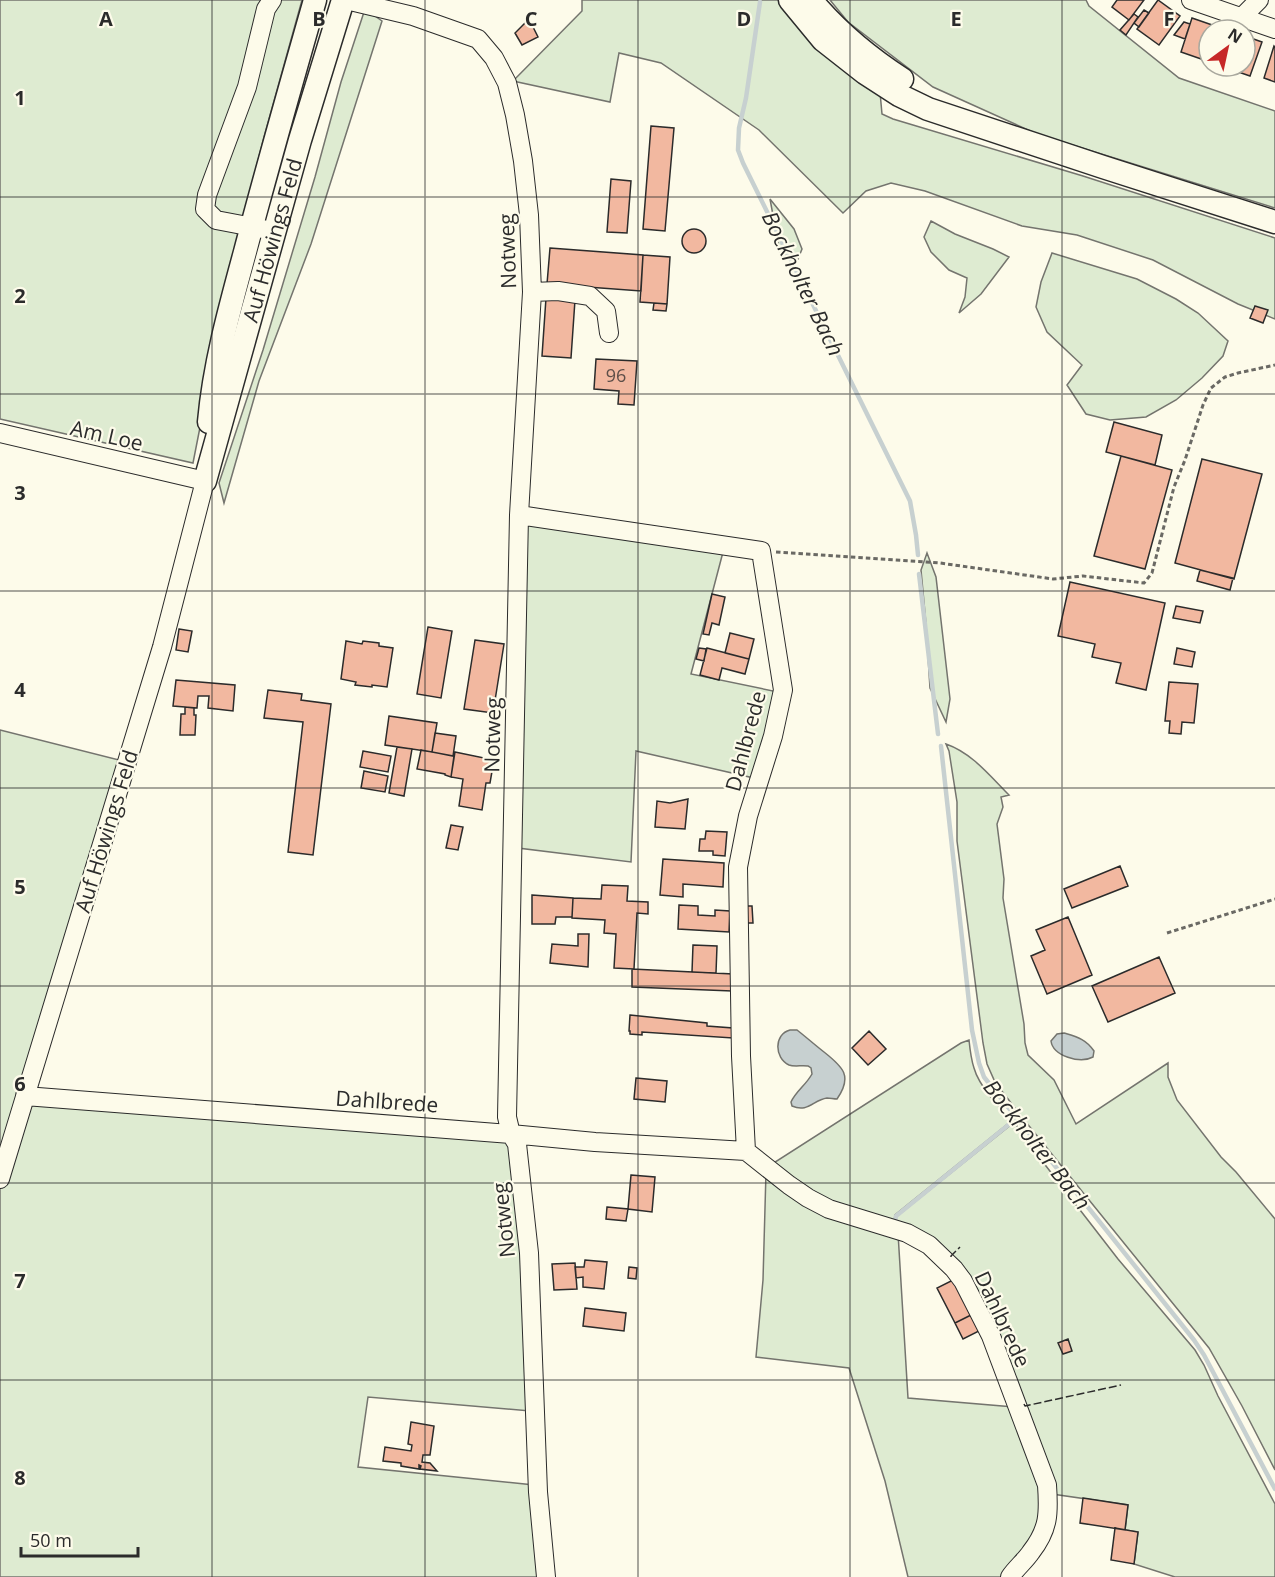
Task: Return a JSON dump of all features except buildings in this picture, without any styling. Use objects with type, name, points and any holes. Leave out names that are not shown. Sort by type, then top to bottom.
[{"type":"main road","name":"Auf Höwings Feld","points":[[205,481],[211,403],[230,310],[315,0]]},
{"type":"main road","name":"Auf Höwings Feld","points":[[205,481],[300,140],[344,0]]},
{"type":"main road","points":[[790,0],[823,40],[865,73],[899,95],[928,109],[1275,222]]},
{"type":"main road","points":[[811,0],[870,57],[933,100],[995,131]]},
{"type":"street","points":[[272,0],[266,9],[247,87],[207,195],[206,209],[209,215],[216,220],[275,232]]},
{"type":"street","name":"Notweg","points":[[344,0],[413,16],[478,39],[494,58],[507,83],[517,126],[529,215],[532,292],[519,515],[507,1117],[511,1134],[517,1144],[529,1253],[538,1492],[546,1577]]},
{"type":"street","points":[[1191,0],[1275,29]]},
{"type":"street","points":[[1242,17],[1259,0]]},
{"type":"street","points":[[532,292],[558,291],[590,296],[606,311],[609,333]]},
{"type":"street","name":"Am Loe","points":[[0,433],[205,481]]},
{"type":"street","name":"Auf Höwings Feld","points":[[0,1179],[162,647],[205,481]]},
{"type":"street","points":[[519,515],[761,551]]},
{"type":"street","name":"Dahlbrede","points":[[746,1151],[741,1056],[738,867],[748,816],[773,736],[783,690],[761,551]]},
{"type":"street","name":"Dahlbrede","points":[[26,1096],[595,1142],[746,1151],[789,1185],[829,1209],[907,1233],[929,1245],[963,1281],[991,1336],[1047,1485],[1047,1522],[1031,1552],[1010,1577]]},
{"type":"path","points":[[761,551],[940,563],[1053,579],[1083,576],[1144,583],[1152,573],[1174,488],[1211,388],[1225,377],[1275,365]]},
{"type":"path","points":[[1167,933],[1275,899]]},
{"type":"green space","points":[[0,0],[302,0],[233,259],[193,463],[0,419]]},
{"type":"green space","points":[[582,0],[783,0],[880,92],[882,114],[1275,238],[1275,319],[1238,304],[1153,260],[1077,235],[1022,226],[925,191],[891,183],[866,191],[843,213],[759,130],[661,63],[619,53],[610,102],[513,81],[582,11]]},
{"type":"green space","points":[[830,0],[1086,0],[1089,6],[1179,78],[1275,111],[1275,208],[1037,134],[933,87],[848,22]]},
{"type":"green space","points":[[365,9],[382,21],[311,244],[259,381],[224,503],[219,483],[263,350],[341,82]]},
{"type":"green space","points":[[770,199],[794,229],[802,249],[798,259],[780,253]]},
{"type":"green space","points":[[931,221],[1009,257],[981,294],[959,313],[965,297],[967,278],[949,270],[931,252],[924,237]]},
{"type":"green space","points":[[1052,253],[1137,279],[1176,299],[1198,313],[1228,341],[1223,356],[1176,400],[1146,417],[1110,420],[1086,414],[1067,385],[1082,365],[1047,332],[1036,307],[1041,282]]},
{"type":"green space","points":[[527,524],[723,552],[691,674],[778,692],[754,778],[636,751],[631,862],[518,848]]},
{"type":"green space","points":[[927,553],[936,577],[950,699],[946,722],[930,688],[921,570]]},
{"type":"green space","points":[[0,730],[127,762],[26,1096],[508,1136],[515,1146],[530,1411],[368,1397],[358,1467],[534,1485],[542,1577],[0,1577]]},
{"type":"green space","points":[[946,744],[972,759],[1009,795],[1001,797],[1003,807],[997,824],[1004,879],[1003,898],[1028,1055],[1054,1080],[1076,1124],[1168,1063],[1168,1077],[1177,1100],[1221,1157],[1275,1219],[1275,1470],[1209,1348],[995,1082],[987,1064],[983,1043],[957,841],[957,802]]},
{"type":"green space","points":[[969,1040],[973,1065],[980,1082],[1003,1111],[1015,1118],[895,1215],[894,1222],[896,1217],[1017,1120],[1017,1126],[1022,1135],[1118,1259],[1195,1350],[1204,1365],[1275,1504],[1275,1577],[1175,1577],[1134,1564],[1138,1532],[1125,1530],[1128,1505],[1052,1494],[1025,1410],[930,1237],[819,1196],[772,1164]]},
{"type":"green space","points":[[766,1172],[898,1233],[908,1398],[1014,1407],[1041,1475],[1041,1523],[1006,1577],[908,1577],[885,1481],[849,1368],[756,1357],[763,1280]]},
{"type":"shaded area","points":[[797,1030],[841,1067],[845,1078],[842,1091],[837,1099],[822,1099],[802,1108],[792,1106],[793,1098],[812,1074],[808,1066],[789,1065],[781,1057],[779,1041],[785,1032]]},
{"type":"shaded area","points":[[1064,1033],[1088,1044],[1094,1051],[1093,1057],[1075,1059],[1057,1051],[1051,1041],[1057,1034]]},
{"type":"waterway","name":"Bockholter Bach","points":[[760,2],[746,98],[739,128],[738,150],[910,501],[918,555]]},
{"type":"waterway","name":"Bockholter Bach","points":[[919,574],[938,734]]},
{"type":"waterway","name":"Bockholter Bach","points":[[941,746],[972,1030],[984,1077],[1194,1340],[1275,1489]]},
{"type":"waterway","points":[[895,1221],[896,1216],[1017,1118]]},
{"type":"fence","points":[[951,1257],[960,1247]]},
{"type":"fence","points":[[1024,1404],[1025,1406],[1121,1385]]}]
